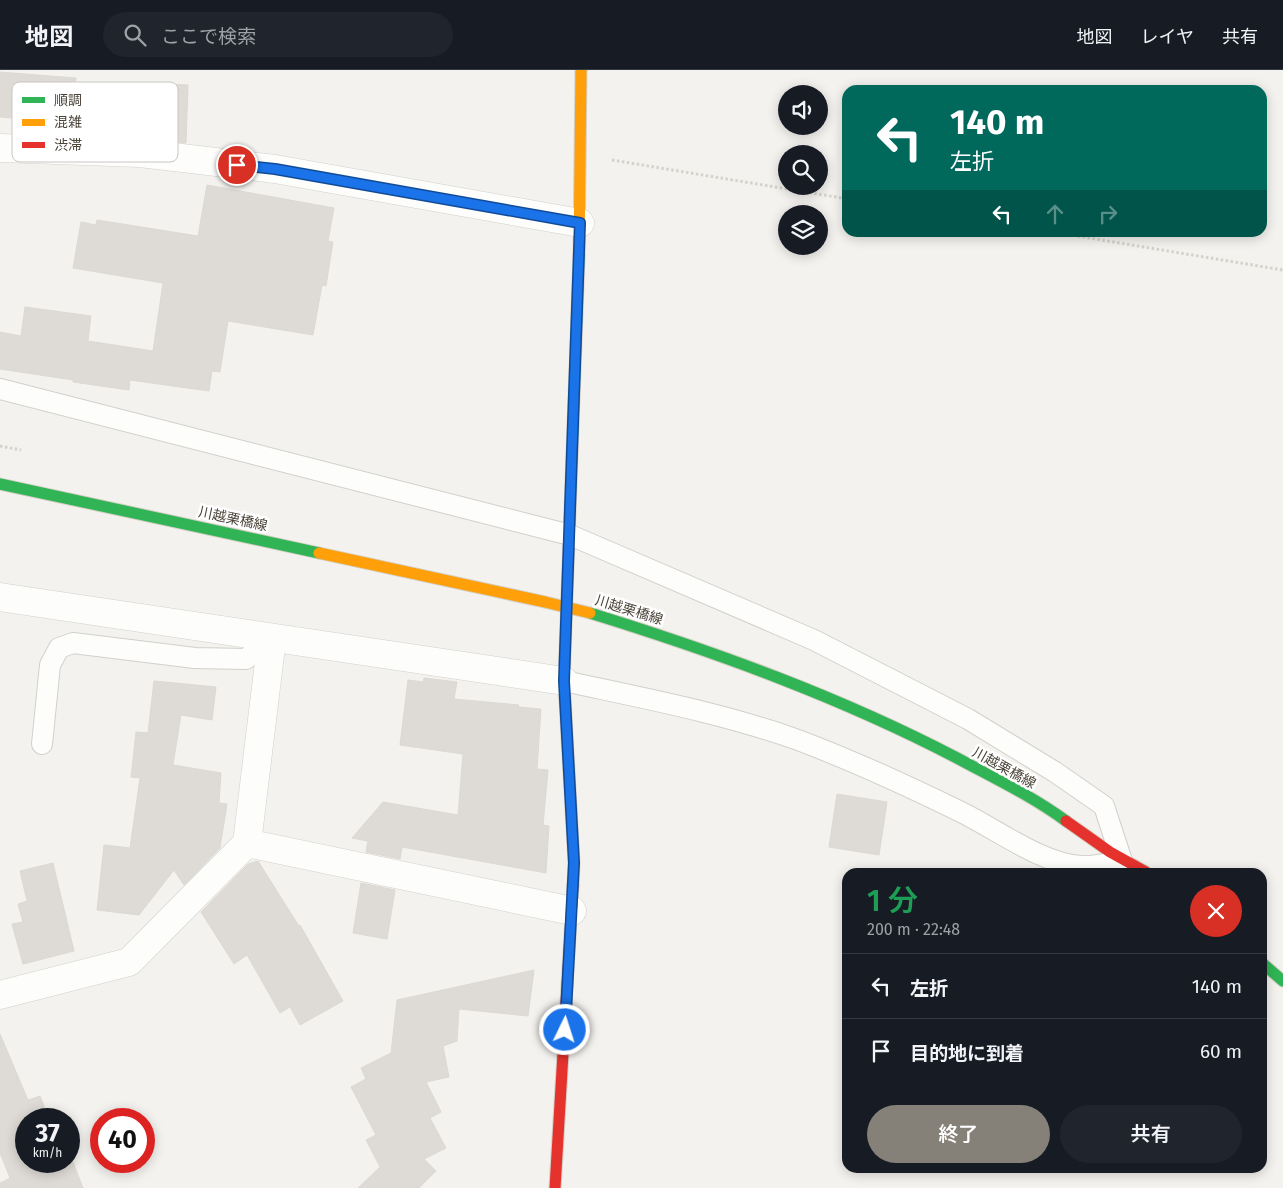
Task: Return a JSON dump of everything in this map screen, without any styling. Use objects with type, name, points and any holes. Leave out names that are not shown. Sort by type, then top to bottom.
[{"type":"main road","points":[[555,1188],[574,863],[564,681],[580,223],[579,155],[582,70]]},
{"type":"main road","name":"川越栗橋線","points":[[0,484],[545,602],[590,613],[738,661],[841,702],[943,751],[1053,812],[1122,861],[1137,868]]},
{"type":"main road","points":[[1267,967],[1283,981]]},
{"type":"street","points":[[178,158],[275,169],[580,223]]},
{"type":"street","points":[[0,597],[564,681]]},
{"type":"street","points":[[0,995],[129,962],[247,842],[272,638]]},
{"type":"street","points":[[247,842],[572,911]]},
{"type":"lane","points":[[0,389],[570,535],[814,640],[968,719],[1055,772],[1104,806],[1122,861],[1081,866],[1055,860],[1028,848],[962,812],[838,756],[797,740],[716,715],[564,681]]},
{"type":"lane","points":[[42,744],[50,665],[59,648],[73,643],[194,658],[246,659],[272,638]]},
{"type":"path","points":[[579,155],[842,198]]},
{"type":"path","points":[[1083,237],[1283,270]]},
{"type":"path","points":[[0,446],[21,450]]},
{"type":"building","points":[[0,72],[76,78],[76,82],[12,82],[12,118],[0,117]]},
{"type":"building","points":[[178,85],[188,85],[186,143],[178,142]]},
{"type":"building","points":[[207,185],[334,208],[328,241],[333,242],[326,286],[322,285],[313,335],[228,321],[220,372],[212,371],[209,391],[130,380],[129,390],[0,369],[0,332],[21,336],[25,307],[91,316],[88,341],[153,351],[163,283],[73,268],[81,222],[96,225],[97,220],[198,236]]},
{"type":"building","points":[[424,678],[457,682],[454,699],[541,709],[537,769],[548,770],[543,825],[549,826],[546,873],[402,847],[400,859],[366,852],[368,841],[352,838],[383,802],[458,815],[463,754],[400,745],[408,680],[423,682]]},
{"type":"building","points":[[154,681],[216,687],[212,720],[181,715],[173,765],[221,773],[219,803],[227,804],[220,848],[184,885],[174,870],[139,915],[97,910],[104,845],[130,848],[140,778],[131,777],[136,732],[148,733]]},
{"type":"building","points":[[837,794],[887,802],[879,855],[829,847]]},
{"type":"building","points":[[258,861],[300,925],[343,1001],[300,1025],[290,1007],[280,1013],[247,955],[234,964],[201,912],[248,864]]},
{"type":"building","points":[[53,863],[74,951],[23,964],[12,924],[23,922],[18,904],[27,901],[20,871]]},
{"type":"building","points":[[361,883],[395,890],[387,939],[353,933]]},
{"type":"building","points":[[534,970],[528,1016],[459,1009],[457,1041],[443,1046],[449,1077],[426,1082],[441,1112],[430,1118],[446,1148],[424,1159],[436,1171],[419,1188],[358,1188],[380,1167],[366,1140],[376,1135],[351,1087],[366,1079],[361,1068],[391,1053],[397,1000]]},
{"type":"building","points":[[0,1034],[28,1100],[40,1096],[45,1108],[15,1108],[15,1173],[77,1173],[83,1188],[0,1188],[0,1183],[10,1178],[0,1153]]},
{"type":"traffic: fast","points":[[569,539],[579,256]]},
{"type":"traffic: fast","points":[[0,484],[319,553]]},
{"type":"traffic: fast","points":[[590,613],[731,660],[868,715],[999,780],[1040,803],[1066,821]]},
{"type":"traffic: fast","points":[[1267,967],[1283,981]]},
{"type":"traffic: slow","points":[[579,256],[581,70]]},
{"type":"traffic: slow","points":[[569,539],[564,681],[574,863],[573,885]]},
{"type":"traffic: slow","points":[[319,553],[545,602]]},
{"type":"traffic: slow","points":[[545,602],[590,613]]},
{"type":"traffic: jam","points":[[1066,821],[1110,852],[1139,868]]},
{"type":"traffic: jam","points":[[555,1188],[573,885]]},
{"type":"route","points":[[237,165],[275,169],[580,223],[564,681],[574,863],[565,1030]]}]
